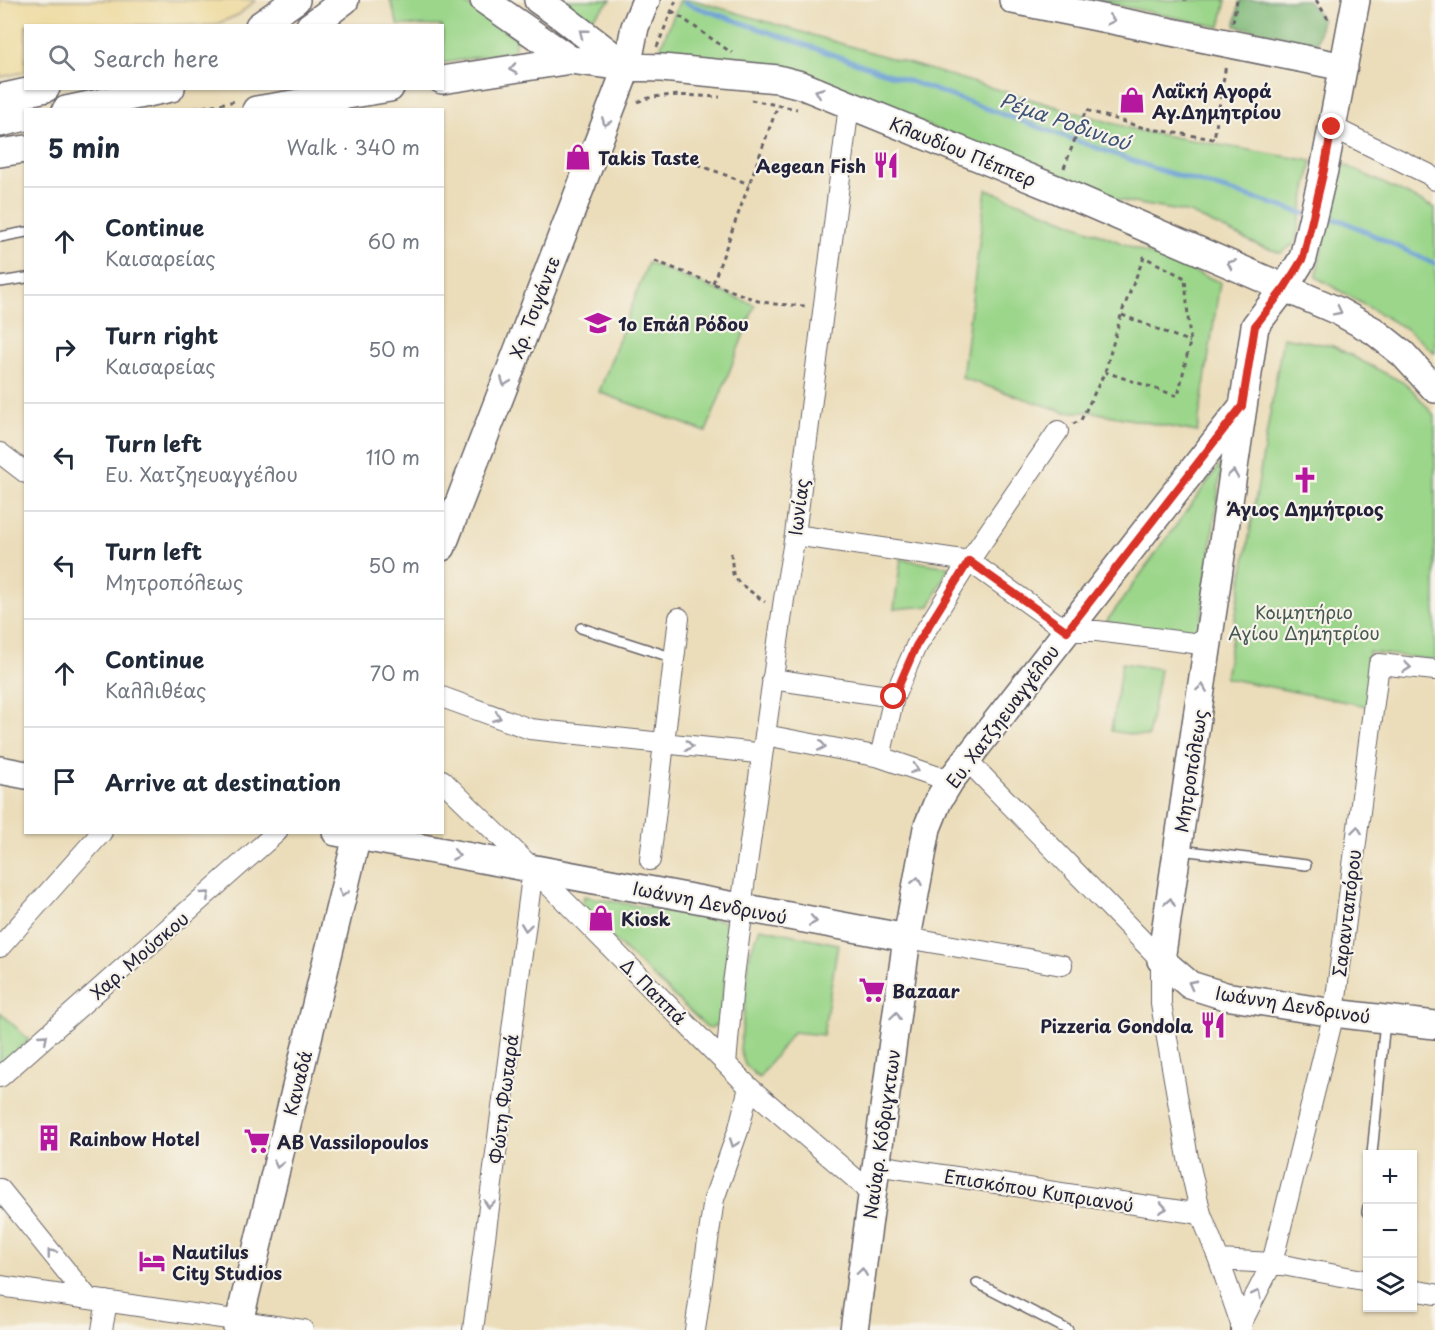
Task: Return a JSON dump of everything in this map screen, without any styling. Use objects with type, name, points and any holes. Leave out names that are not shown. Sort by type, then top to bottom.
[{"type":"street","points":[[262,24],[296,0]]},
{"type":"street","points":[[313,24],[345,0]]},
{"type":"street","points":[[484,0],[571,60]]},
{"type":"street","points":[[538,0],[627,67]]},
{"type":"street","name":"Χρ. Τσιγάντε","points":[[444,542],[627,67],[635,27],[646,0]]},
{"type":"street","points":[[1013,0],[1335,65]]},
{"type":"street","name":"Μητροπόλεως","points":[[1241,1327],[1201,1214],[1186,1147],[1161,1004],[1161,960],[1255,326],[1285,287],[1303,258],[1332,127],[1335,65],[1356,0]]},
{"type":"street","points":[[444,80],[571,60]]},
{"type":"street","name":"Κλαυδίου Πέππερ","points":[[571,60],[627,67],[778,79],[801,85],[1056,189],[1338,311],[1374,331],[1403,354],[1435,389]]},
{"type":"street","points":[[0,98],[37,90]]},
{"type":"street","points":[[76,108],[161,90]]},
{"type":"street","points":[[268,108],[378,90]]},
{"type":"street","name":"Ιωνίας","points":[[726,1064],[743,893],[772,679],[795,535],[849,105]]},
{"type":"street","points":[[0,123],[24,117]]},
{"type":"street","points":[[1332,127],[1433,173]]},
{"type":"street","points":[[0,153],[24,149]]},
{"type":"street","name":"Ευ. Χατζηευαγγέλου","points":[[907,939],[927,828],[938,801],[950,782],[1242,406]]},
{"type":"street","points":[[880,757],[894,697],[916,646],[969,561],[1058,431]]},
{"type":"street","points":[[0,453],[24,471]]},
{"type":"street","points":[[795,535],[969,561],[1067,631],[1097,631],[1209,645]]},
{"type":"street","points":[[650,860],[679,618]]},
{"type":"street","name":"Σαρανταπόρου","points":[[1241,1327],[1272,1263],[1334,1013],[1379,664],[1435,670]]},
{"type":"street","points":[[772,679],[894,697]]},
{"type":"street","points":[[444,698],[530,729],[757,753]]},
{"type":"street","points":[[765,735],[880,757],[950,782]]},
{"type":"street","points":[[967,760],[1161,960]]},
{"type":"street","points":[[0,770],[24,775]]},
{"type":"street","name":"Δ. Παππά","points":[[444,782],[749,1087],[873,1194]]},
{"type":"street","points":[[0,947],[100,834]]},
{"type":"street","name":"Χαρ. Μούσκου","points":[[0,1077],[275,834]]},
{"type":"street","name":"Ιωάννη Δενδρινού","points":[[351,834],[907,939],[1062,965]]},
{"type":"street","name":"Καναδά","points":[[238,1325],[351,834]]},
{"type":"street","name":"Φώτη Φωταρά","points":[[473,1330],[533,869]]},
{"type":"street","name":"Ναύαρ. Κόδριγκτων","points":[[854,1330],[907,939]]},
{"type":"street","name":"Ιωάννη Δενδρινού","points":[[1161,960],[1190,985],[1225,996],[1334,1013],[1435,1025]]},
{"type":"street","points":[[695,1330],[714,1199],[739,1128],[749,1087]]},
{"type":"street","name":"Επισκόπου Κυπριανού","points":[[876,1165],[1201,1214]]},
{"type":"street","points":[[0,1189],[87,1298]]},
{"type":"street","points":[[1219,1260],[1272,1263],[1363,1280]]},
{"type":"street","points":[[0,1286],[108,1301],[238,1325],[303,1330]]},
{"type":"street","points":[[1417,1291],[1435,1294]]},
{"type":"street","points":[[102,1330],[108,1301]]},
{"type":"lane","points":[[0,237],[24,232]]},
{"type":"lane","points":[[0,282],[24,278]]},
{"type":"lane","points":[[581,628],[674,658]]},
{"type":"lane","points":[[1178,850],[1306,865]]},
{"type":"lane","points":[[1372,1150],[1385,1019]]},
{"type":"lane","points":[[977,1283],[1068,1330]]},
{"type":"path","points":[[1072,147],[1086,110],[1144,128],[1214,139],[1237,0]]},
{"type":"path","points":[[1316,0],[1331,24]]},
{"type":"path","points":[[672,11],[734,54]]},
{"type":"path","points":[[633,106],[641,100],[656,96],[721,97]]},
{"type":"path","points":[[742,99],[801,110]]},
{"type":"path","points":[[713,283],[778,104]]},
{"type":"path","points":[[681,158],[749,184]]},
{"type":"path","points":[[1058,431],[1081,420],[1105,372],[1122,315],[1144,257],[1185,278],[1190,342],[1178,396],[1105,372]]},
{"type":"path","points":[[655,261],[758,301],[814,306]]},
{"type":"path","points":[[1122,315],[1190,342]]},
{"type":"path","points":[[731,553],[734,574],[740,583],[767,603]]},
{"type":"green space","points":[[390,0],[460,0],[516,38],[514,51],[444,63],[444,24],[398,24]]},
{"type":"green space","points":[[560,0],[611,0],[589,21]]},
{"type":"green space","points":[[680,0],[693,0],[1139,131],[1312,161],[1295,243],[1281,253],[1260,246],[1190,213],[1111,199],[784,68],[761,63],[659,51]]},
{"type":"green space","points":[[1093,0],[1226,0],[1220,27]]},
{"type":"green space","points":[[1240,0],[1308,0],[1322,20],[1317,43],[1235,26]]},
{"type":"green space","points":[[1341,163],[1435,208],[1435,353],[1408,330],[1316,277]]},
{"type":"green space","points":[[986,189],[1220,282],[1197,432],[1092,412],[1065,412],[962,378]]},
{"type":"green space","points":[[648,263],[755,305],[706,432],[599,392]]},
{"type":"green space","name":"Κοιμητήριο Αγίου Δημητρίου","points":[[1283,337],[1333,346],[1408,385],[1435,416],[1435,660],[1369,652],[1367,706],[1225,678]]},
{"type":"green space","points":[[1222,462],[1199,637],[1106,622]]},
{"type":"green space","points":[[901,559],[949,567],[930,606],[894,609]]},
{"type":"green space","points":[[1122,663],[1160,669],[1148,737],[1111,731]]},
{"type":"green space","points":[[584,896],[723,921],[731,931],[719,1023],[709,1029],[582,910]]},
{"type":"green space","points":[[760,928],[838,944],[823,1035],[793,1032],[759,1078],[745,1065],[740,1050],[750,953]]},
{"type":"green space","points":[[0,1012],[29,1040],[0,1067]]},
{"type":"sand","points":[[0,0],[256,0],[238,15],[216,24],[24,24],[24,72],[0,77]]},
{"type":"waterway","name":"Ρέμα Ροδινιού","points":[[685,3],[1156,169],[1306,214]]},
{"type":"waterway","name":"Ρέμα Ροδινιού","points":[[1321,217],[1343,221],[1435,264]]},
{"type":"place","name":"Λαΐκή Αγορά Αγ.Δημητρίου","points":[[1132,100]]},
{"type":"place","name":"Takis Taste","points":[[578,157]]},
{"type":"place","name":"Aegean Fish","points":[[886,165]]},
{"type":"place","name":"1ο Επάλ Ρόδου","points":[[598,323]]},
{"type":"place","name":"Άγιος Δημήτριος","points":[[1305,480]]},
{"type":"place","name":"Kiosk","points":[[601,918]]},
{"type":"place","name":"Bazaar","points":[[872,990]]},
{"type":"place","name":"Pizzeria Gondola","points":[[1213,1025]]},
{"type":"place","name":"Rainbow Hotel","points":[[49,1138]]},
{"type":"place","name":"AB Vassilopoulos","points":[[257,1141]]},
{"type":"place","name":"Nautilus City Studios","points":[[152,1261]]},
{"type":"route","points":[[894,697],[916,646],[969,561],[1067,631],[1242,406],[1255,326],[1285,287],[1303,258],[1332,127]]}]
